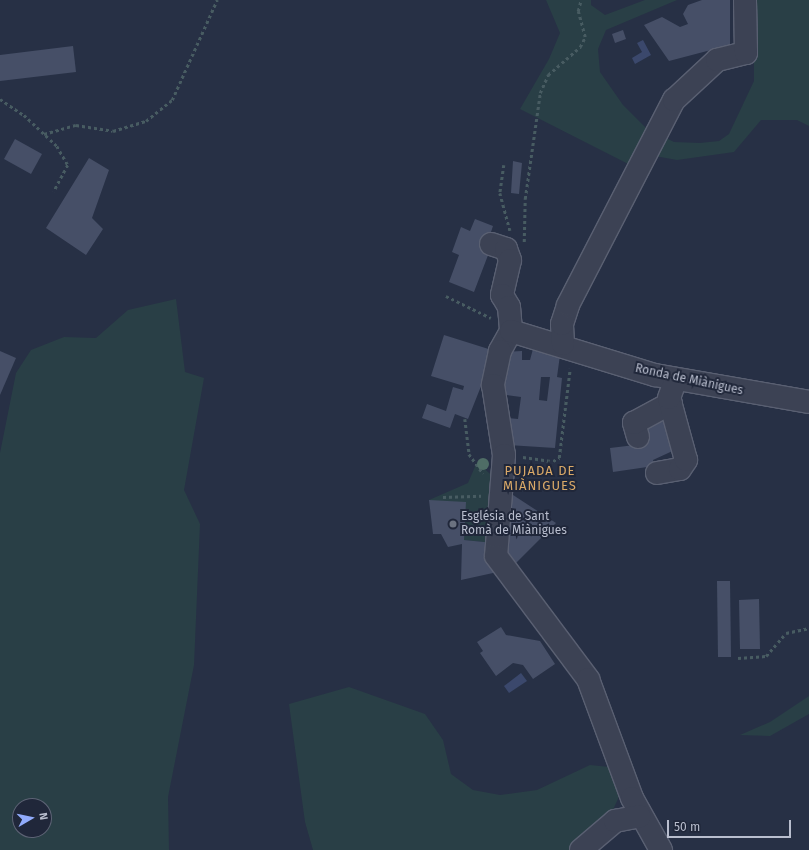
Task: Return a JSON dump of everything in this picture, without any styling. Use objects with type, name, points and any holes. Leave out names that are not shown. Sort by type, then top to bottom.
[{"type":"street","points":[[568,345],[562,324],[568,305],[674,100],[717,60],[746,53],[745,0]]},
{"type":"street","points":[[492,244],[506,249],[510,260],[502,295],[509,307],[511,331],[500,351],[493,385],[504,455],[498,563],[588,679],[640,816],[661,850]]},
{"type":"street","name":"Ronda de Miànigues","points":[[511,331],[568,345],[676,379],[809,402]]},
{"type":"street","points":[[656,473],[680,469],[686,460],[671,403],[676,379]]},
{"type":"street","points":[[638,436],[634,423],[671,403]]},
{"type":"street","points":[[580,850],[615,822],[640,816]]},
{"type":"path","points":[[44,134],[76,125],[113,131],[146,121],[172,100],[207,30],[217,0]]},
{"type":"path","points":[[525,247],[525,199],[540,93],[548,75],[580,47],[585,37],[578,11],[581,0]]},
{"type":"path","points":[[0,99],[57,146],[68,165],[54,191]]},
{"type":"path","points":[[446,296],[506,324],[511,331]]},
{"type":"path","points":[[504,455],[553,461],[559,458],[568,345]]},
{"type":"path","points":[[465,419],[464,432],[474,465],[502,492]]},
{"type":"path","points":[[443,498],[502,492]]},
{"type":"path","points":[[738,658],[766,656],[786,633],[809,628]]},
{"type":"shaded area","points":[[546,0],[591,0],[591,5],[605,15],[645,0],[677,0],[606,30],[598,49],[600,72],[623,105],[646,128],[674,142],[700,143],[719,141],[729,134],[754,81],[754,0],[809,0],[809,126],[797,120],[761,120],[734,152],[677,160],[655,156],[646,173],[520,109],[549,59],[560,33]]},
{"type":"shaded area","points":[[176,299],[185,372],[204,378],[184,490],[200,524],[194,665],[168,797],[169,850],[0,850],[0,453],[16,373],[31,350],[64,337],[96,338],[128,310]]},
{"type":"shaded area","points":[[477,462],[499,482],[494,543],[464,540],[429,500],[468,483]]},
{"type":"shaded area","points":[[349,687],[425,714],[443,740],[451,774],[473,790],[500,795],[537,790],[590,765],[619,768],[623,788],[599,840],[587,850],[313,850],[305,822],[289,704]]},
{"type":"shaded area","points":[[809,696],[809,714],[770,736],[740,735],[770,722]]},
{"type":"water","points":[[643,40],[651,55],[635,64],[632,58],[642,52],[637,43]]},
{"type":"water","points":[[521,673],[527,681],[509,693],[504,686]]},
{"type":"building","points":[[702,0],[730,0],[730,45],[669,61],[644,25],[662,17],[680,27],[688,24],[683,14],[688,5]]},
{"type":"building","points":[[623,30],[626,39],[615,43],[612,34]]},
{"type":"building","points":[[73,46],[76,72],[0,81],[0,55]]},
{"type":"building","points":[[15,139],[42,154],[31,174],[4,159]]},
{"type":"building","points":[[89,158],[109,170],[92,218],[103,229],[86,255],[46,228]]},
{"type":"building","points":[[513,161],[522,163],[519,194],[511,193]]},
{"type":"building","points":[[475,219],[493,226],[489,238],[483,236],[479,246],[490,250],[474,292],[449,282],[459,255],[452,252],[461,227],[470,231]]},
{"type":"building","points":[[444,335],[495,351],[468,419],[455,414],[450,428],[422,418],[427,404],[446,411],[453,387],[463,390],[464,386],[431,376]]},
{"type":"building","points":[[533,349],[560,355],[557,377],[562,378],[555,448],[506,445],[508,418],[518,419],[521,397],[500,394],[503,352],[522,351],[522,360],[530,360]],"holes":[[[541,377],[550,377],[547,401],[539,400]]]},
{"type":"building","points":[[0,351],[16,358],[0,395]]},
{"type":"building","points":[[668,412],[679,448],[653,460],[654,466],[613,472],[610,448],[635,445],[646,428]]},
{"type":"building","points":[[513,495],[556,523],[512,567],[501,557],[506,508]]},
{"type":"building","points":[[429,500],[466,502],[464,540],[494,543],[493,573],[461,580],[462,544],[448,547],[441,534],[433,534]]},
{"type":"building","points":[[717,581],[730,581],[731,657],[718,657]]},
{"type":"building","points":[[759,599],[760,649],[740,649],[739,600]]},
{"type":"building","points":[[501,627],[506,635],[540,641],[555,664],[533,679],[523,665],[513,663],[496,676],[480,653],[483,651],[477,642]]},
{"type":"place","name":"Església de Sant Romà de Miànigues","points":[[453,524]]},
{"type":"district","name":"PUJADA DE MIÀNIGUES","points":[[540,480]]}]
